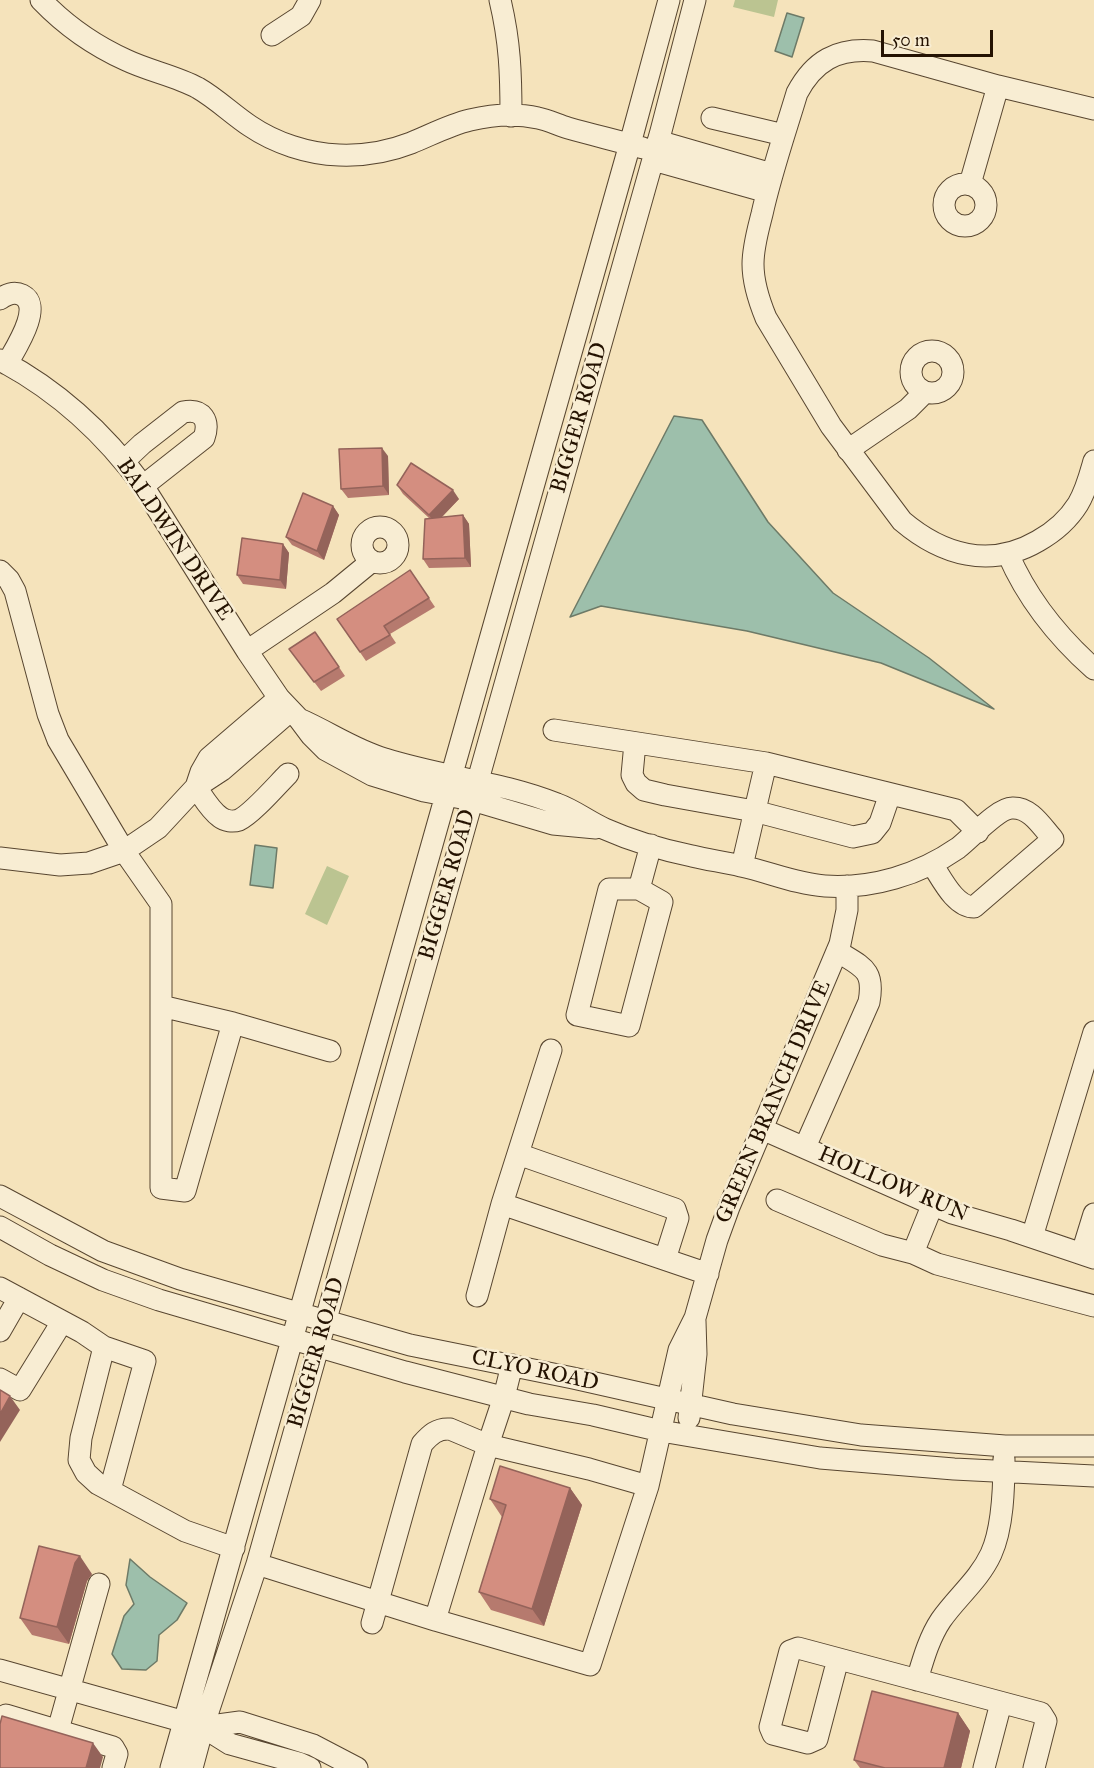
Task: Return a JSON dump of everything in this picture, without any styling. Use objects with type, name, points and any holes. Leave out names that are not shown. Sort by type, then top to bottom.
[{"type":"street","points":[[41,0],[69,25],[101,47],[126,60],[196,87],[220,101],[265,135],[310,152],[359,155],[388,151],[470,120],[511,116],[537,118],[769,183]]},
{"type":"street","points":[[272,36],[301,16],[310,0]]},
{"type":"street","points":[[500,0],[507,28],[511,62],[511,116]]},
{"type":"street","name":"BIGGER ROAD","points":[[192,1768],[193,1724],[234,1548],[669,0]]},
{"type":"street","name":"BIGGER ROAD","points":[[171,1768],[193,1724],[257,1564],[655,150],[695,0]]},
{"type":"street","points":[[1094,109],[998,86],[873,51],[860,50],[841,53],[824,60],[813,69],[797,93],[769,183],[755,240],[753,264],[754,282],[766,318],[831,426],[903,521],[933,544],[950,551],[985,556],[1008,554],[1030,546],[1064,522],[1078,504],[1091,484],[1094,460]]},
{"type":"street","points":[[970,184],[998,86]]},
{"type":"street","points":[[712,118],[784,135]]},
{"type":"street","points":[[0,299],[13,293],[22,295],[28,299],[31,306],[30,317],[4,362]]},
{"type":"street","name":"BALDWIN DRIVE","points":[[4,362],[62,400],[86,420],[124,461],[143,486],[247,651],[290,709]]},
{"type":"street","points":[[848,450],[908,409],[925,392]]},
{"type":"street","points":[[124,461],[183,412],[190,410],[203,417],[207,429],[204,438],[143,486]]},
{"type":"street","points":[[1008,554],[1017,577],[1049,623],[1094,669]]},
{"type":"street","points":[[247,651],[333,593],[372,561]]},
{"type":"street","points":[[0,570],[15,591],[48,714],[58,740],[124,851],[161,904],[161,1188],[185,1191],[233,1023]]},
{"type":"street","points":[[0,858],[60,866],[89,863],[124,851],[158,828],[196,787],[222,771],[290,709],[344,743],[449,785],[558,804],[606,830],[651,845],[690,856],[742,866],[790,880],[823,886],[882,882],[932,864],[978,832],[998,812],[1006,808],[1014,807],[1031,814],[1053,840],[974,907],[967,907],[958,902],[932,864]]},
{"type":"street","points":[[554,730],[766,763],[956,810],[978,832]]},
{"type":"street","points":[[635,743],[632,775],[636,783],[644,790],[754,811],[853,837],[872,833],[880,823],[890,794]]},
{"type":"street","points":[[742,866],[766,763]]},
{"type":"street","points":[[196,787],[212,810],[220,817],[231,821],[239,820],[288,774]]},
{"type":"street","points":[[639,889],[651,845]]},
{"type":"street","name":"GREEN BRANCH DRIVE","points":[[435,1620],[590,1665],[648,1486],[680,1350],[695,1317],[729,1207],[837,951],[845,926],[847,886]]},
{"type":"street","points":[[609,889],[639,889],[662,902],[629,1026],[577,1015],[609,889]]},
{"type":"street","points":[[805,1147],[869,1002],[871,990],[870,978],[865,969],[837,951]]},
{"type":"street","points":[[161,1006],[233,1023],[330,1051]]},
{"type":"street","points":[[1032,1237],[1094,1032]]},
{"type":"street","points":[[477,1296],[502,1204],[551,1050]]},
{"type":"street","name":"HOLLOW RUN","points":[[762,1129],[932,1206],[1088,1256]]},
{"type":"street","points":[[518,1154],[675,1209],[678,1218],[665,1259]]},
{"type":"street","name":"CLYO ROAD","points":[[0,1196],[103,1251],[180,1280],[410,1345],[734,1414],[861,1435],[1005,1446],[1094,1446]]},
{"type":"street","points":[[777,1200],[882,1245],[914,1253],[937,1264],[1094,1306]]},
{"type":"street","points":[[502,1204],[708,1274]]},
{"type":"street","points":[[914,1253],[932,1206]]},
{"type":"street","points":[[1088,1256],[1094,1214]]},
{"type":"street","name":"CLYO ROAD","points":[[0,1227],[102,1280],[159,1300],[405,1372],[504,1397],[661,1431],[820,1458],[1004,1472],[1094,1476]]},
{"type":"street","points":[[0,1288],[104,1347],[145,1361],[110,1490]]},
{"type":"street","points":[[0,1331],[19,1298]]},
{"type":"street","name":"GREEN BRANCH DRIVE","points":[[686,1435],[696,1354],[695,1317]]},
{"type":"street","points":[[0,1379],[20,1390],[62,1322]]},
{"type":"street","points":[[104,1347],[81,1438],[80,1460],[86,1473],[98,1484],[185,1531],[234,1548]]},
{"type":"street","points":[[257,1564],[435,1620],[512,1365]]},
{"type":"street","points":[[372,1623],[422,1444],[430,1434],[444,1428],[450,1429],[489,1445],[590,1468],[648,1486]]},
{"type":"street","points":[[917,1680],[927,1647],[940,1621],[976,1580],[991,1553],[999,1524],[1005,1446]]},
{"type":"street","points":[[58,1730],[99,1584]]},
{"type":"street","points":[[838,1659],[817,1739],[808,1743],[774,1734],[770,1726],[790,1651],[798,1648],[1041,1713],[1046,1721],[1034,1768]]},
{"type":"street","points":[[0,1670],[193,1724],[230,1744],[310,1768]]},
{"type":"street","points":[[984,1768],[1001,1703]]},
{"type":"street","points":[[0,1720],[6,1715],[113,1747],[117,1754],[113,1768]]},
{"type":"street","points":[[193,1724],[240,1722],[313,1745],[357,1768]]},
{"type":"shaded area","points":[[735,0],[778,0],[774,17],[733,7]]},
{"type":"shaded area","points":[[787,13],[804,18],[792,57],[775,51]]},
{"type":"shaded area","points":[[674,416],[702,420],[768,522],[833,593],[929,658],[994,709],[881,663],[747,631],[601,606],[570,617]]},
{"type":"shaded area","points":[[255,845],[277,848],[273,888],[250,885]]},
{"type":"shaded area","points":[[327,866],[349,876],[327,925],[305,914]]},
{"type":"shaded area","points":[[130,1559],[150,1577],[187,1603],[177,1620],[159,1635],[157,1661],[146,1670],[122,1669],[112,1654],[124,1616],[134,1604],[126,1585]]},
{"type":"building","points":[[382,448],[383,486],[341,489],[339,449]]},
{"type":"building","points":[[411,463],[453,490],[429,515],[397,485]]},
{"type":"building","points":[[303,493],[333,506],[317,551],[286,537]]},
{"type":"building","points":[[463,515],[465,558],[423,559],[425,519]]},
{"type":"building","points":[[242,538],[283,544],[280,580],[237,575]]},
{"type":"building","points":[[410,570],[429,598],[384,626],[390,635],[360,652],[337,619]]},
{"type":"building","points":[[315,632],[339,667],[314,682],[289,649]]},
{"type":"building","points":[[0,1390],[10,1396],[0,1414]]},
{"type":"building","points":[[500,1466],[570,1488],[532,1609],[479,1592],[506,1505],[490,1499]]},
{"type":"building","points":[[39,1546],[80,1556],[75,1563],[57,1627],[20,1618]]},
{"type":"building","points":[[872,1691],[958,1713],[944,1768],[885,1768],[854,1760]]},
{"type":"building","points":[[2,1716],[93,1743],[86,1768],[0,1768]]}]
